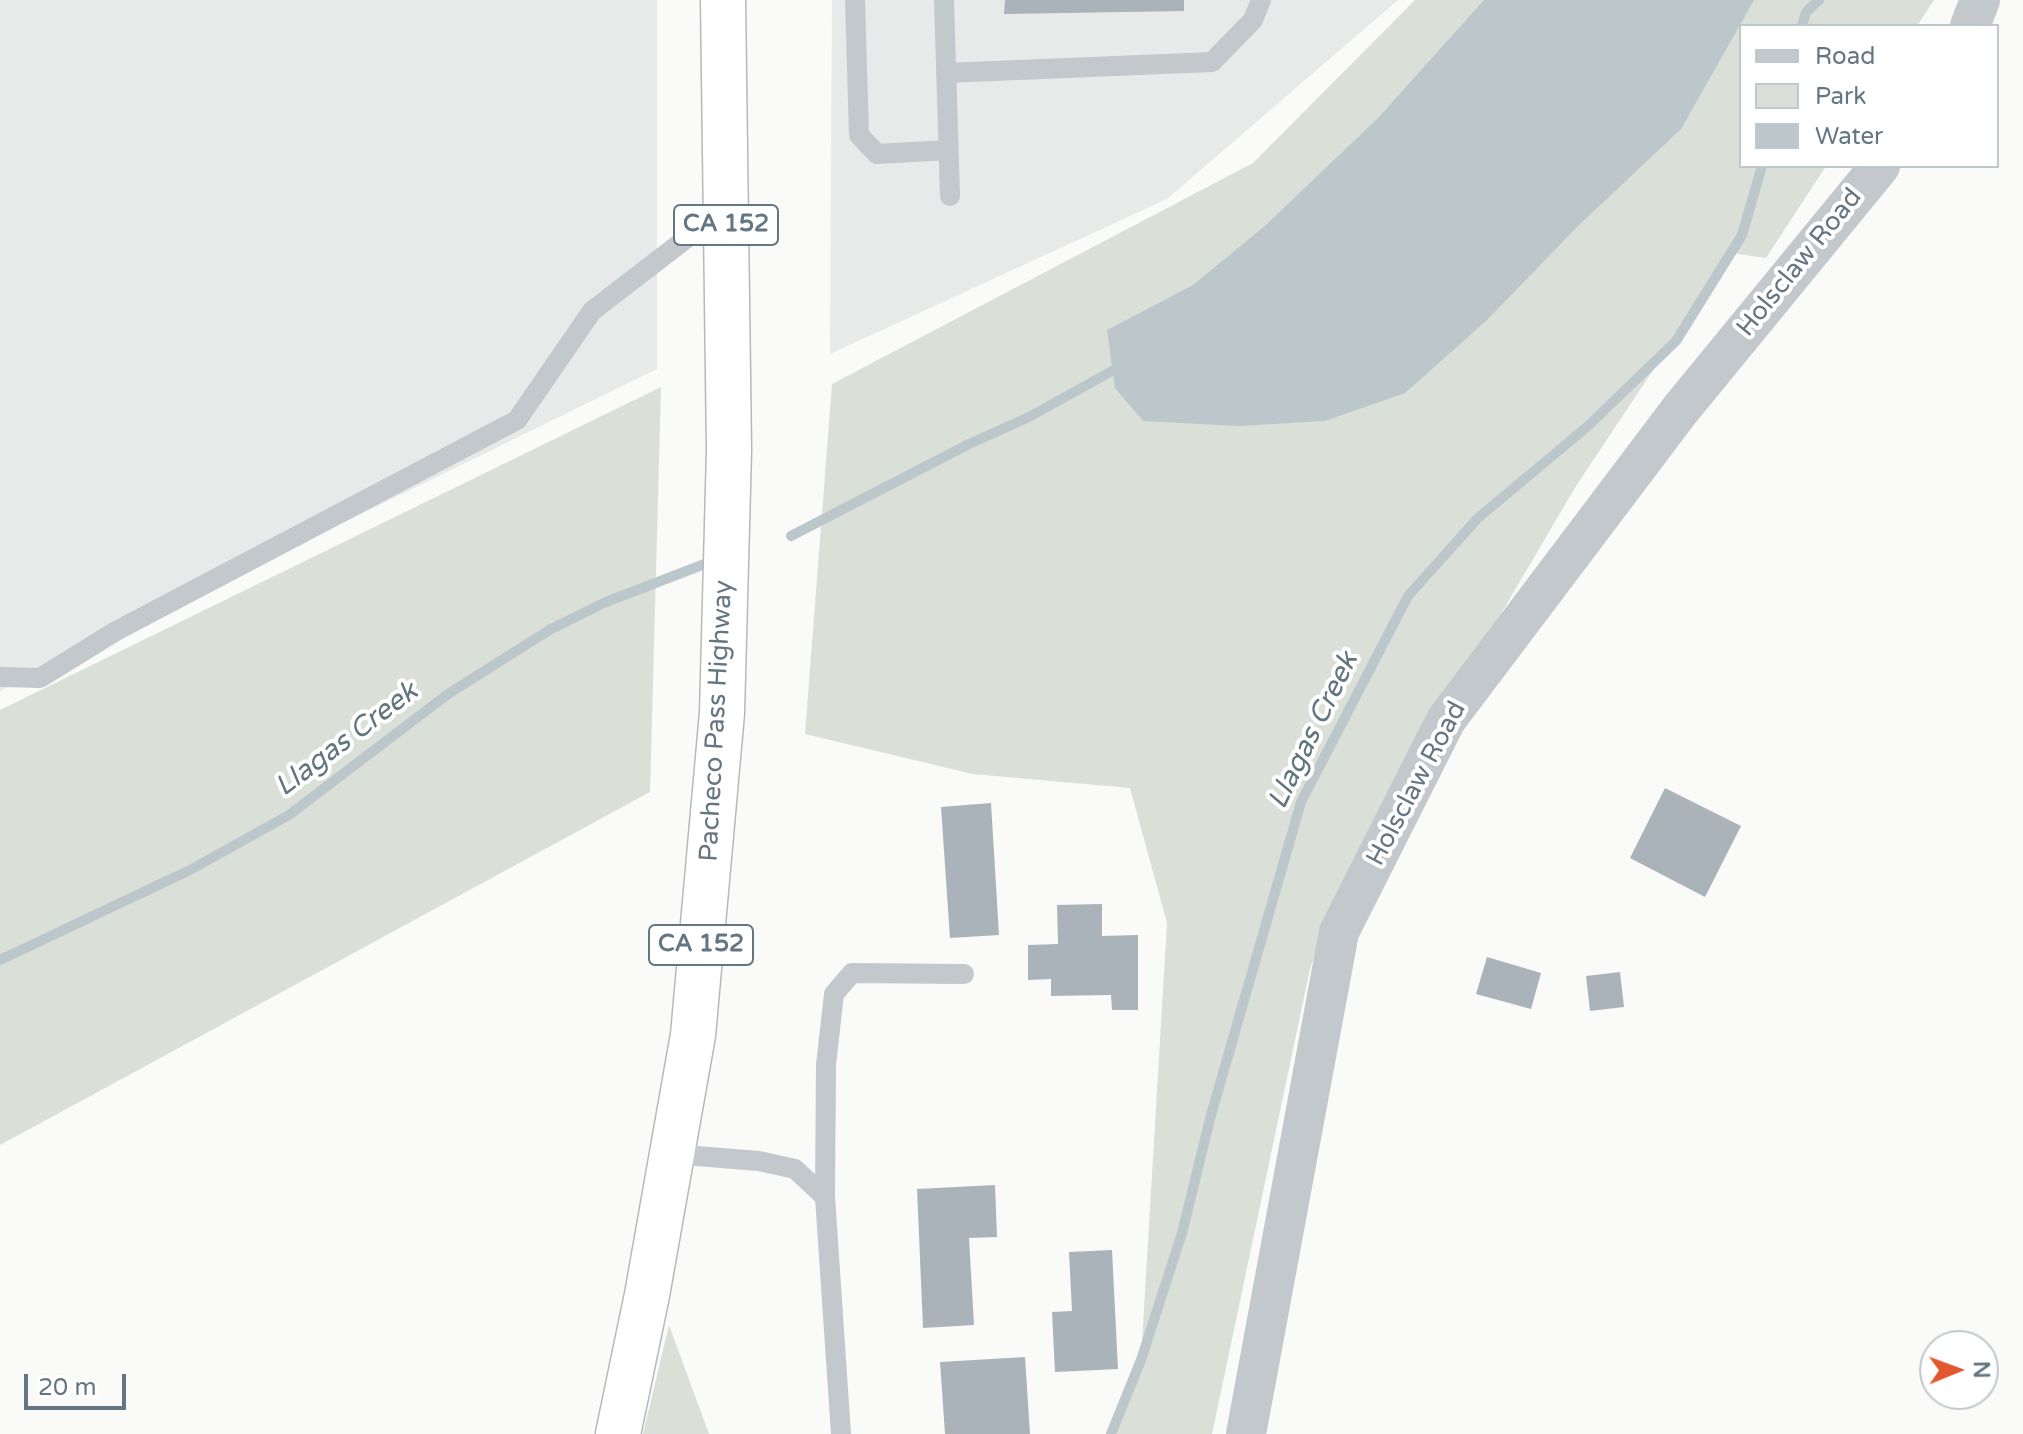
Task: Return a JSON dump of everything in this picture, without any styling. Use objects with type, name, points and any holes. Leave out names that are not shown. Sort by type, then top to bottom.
[{"type":"highway","name":"Pacheco Pass Highway","points":[[618,1434],[647,1295],[693,1035],[722,713],[729,450],[723,0]]},
{"type":"street","points":[[1971,24],[1980,0]]},
{"type":"street","name":"Holsclaw Road","points":[[1246,1434],[1339,932],[1446,720],[1680,410],[1878,168]]},
{"type":"lane","points":[[855,0],[859,135],[877,154],[948,150]]},
{"type":"lane","points":[[944,0],[950,196]]},
{"type":"lane","points":[[946,73],[1212,62],[1253,20],[1261,0]]},
{"type":"lane","points":[[0,677],[40,678],[116,631],[517,420],[592,311],[726,208]]},
{"type":"lane","points":[[841,1434],[825,1197],[826,1065],[834,994],[852,973],[964,974]]},
{"type":"lane","points":[[672,1154],[759,1161],[795,1169],[825,1197]]},
{"type":"shaded area","points":[[0,0],[657,0],[657,369],[0,691]]},
{"type":"shaded area","points":[[832,0],[1398,0],[1167,199],[830,354]]},
{"type":"green space","points":[[1415,0],[1934,0],[1918,24],[1739,24],[1739,168],[1825,168],[1766,258],[1731,253],[1576,486],[1335,896],[1310,969],[1212,1434],[1106,1434],[1141,1359],[1167,923],[1130,788],[973,774],[805,734],[832,384],[1253,163]]},
{"type":"green space","points":[[661,387],[650,792],[0,1145],[0,710]]},
{"type":"green space","points":[[669,1325],[709,1434],[643,1434]]},
{"type":"water","points":[[1484,0],[1754,0],[1681,129],[1578,226],[1487,320],[1405,393],[1325,421],[1239,426],[1143,421],[1115,388],[1107,330],[1193,285],[1266,225],[1378,118]]},
{"type":"building","points":[[1005,0],[1184,0],[1184,11],[1004,14]]},
{"type":"building","points":[[1665,788],[1741,826],[1705,897],[1630,858]]},
{"type":"building","points":[[991,803],[999,935],[950,938],[941,807]]},
{"type":"building","points":[[1102,904],[1102,936],[1138,935],[1138,1010],[1112,1010],[1111,995],[1051,996],[1051,979],[1028,980],[1028,945],[1058,944],[1057,905]]},
{"type":"building","points":[[1487,957],[1541,973],[1531,1009],[1476,994]]},
{"type":"building","points":[[1620,972],[1624,1007],[1590,1011],[1586,976]]},
{"type":"building","points":[[995,1185],[997,1237],[969,1238],[974,1325],[923,1328],[917,1189]]},
{"type":"building","points":[[1112,1250],[1118,1369],[1055,1372],[1052,1312],[1072,1311],[1069,1252]]},
{"type":"building","points":[[1025,1357],[1030,1434],[945,1434],[940,1362]]},
{"type":"waterway","name":"Llagas Creek","points":[[1803,24],[1806,12],[1819,0]]},
{"type":"waterway","name":"Llagas Creek","points":[[1111,1434],[1141,1360],[1182,1233],[1211,1115],[1301,802],[1408,596],[1478,518],[1588,426],[1676,341],[1742,235],[1761,168]]},
{"type":"waterway","name":"Llagas Creek","points":[[791,536],[969,444],[1029,417],[1121,366]]},
{"type":"waterway","name":"Llagas Creek","points":[[0,960],[190,870],[289,815],[448,694],[551,629],[606,602],[715,560]]}]
